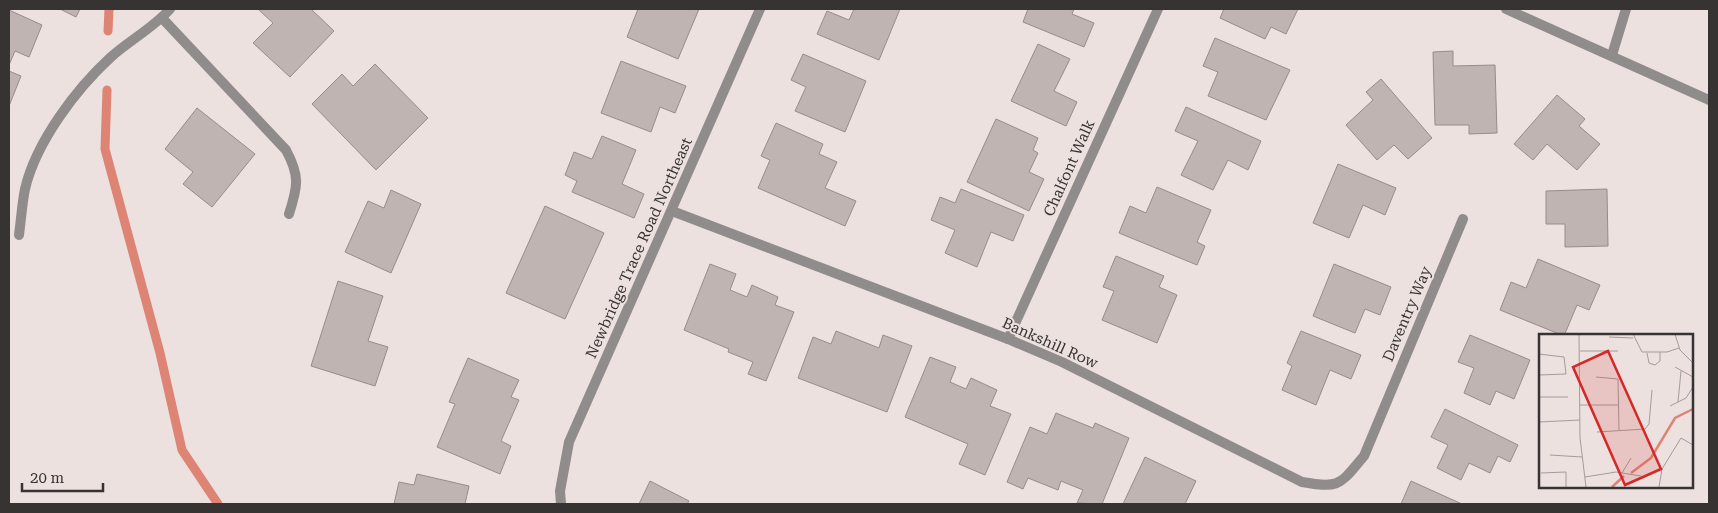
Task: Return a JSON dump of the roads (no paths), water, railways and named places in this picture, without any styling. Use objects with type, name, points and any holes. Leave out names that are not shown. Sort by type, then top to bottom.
[{"type":"street","points":[[19,235],[26,189],[36,160],[68,102],[112,56],[162,18],[170,9]]},
{"type":"street","name":"Newbridge Trace Road Northeast","points":[[561,504],[560,491],[569,442],[760,9]]},
{"type":"street","name":"Chalfont Walk","points":[[1008,339],[1158,9]]},
{"type":"street","points":[[1506,9],[1709,100]]},
{"type":"street","points":[[1612,55],[1626,9]]},
{"type":"street","points":[[162,18],[286,150],[296,169],[298,188],[289,214]]},
{"type":"street","name":"Bankshill Row","points":[[672,211],[1008,339],[1062,362],[1302,482],[1324,486],[1340,483],[1364,456],[1378,422]]},
{"type":"street","name":"Daventry Way","points":[[1378,422],[1463,219]]},
{"type":"waterway","points":[[108,31],[109,9]]},
{"type":"waterway","points":[[107,90],[105,149],[160,353],[182,450],[218,504]]}]
